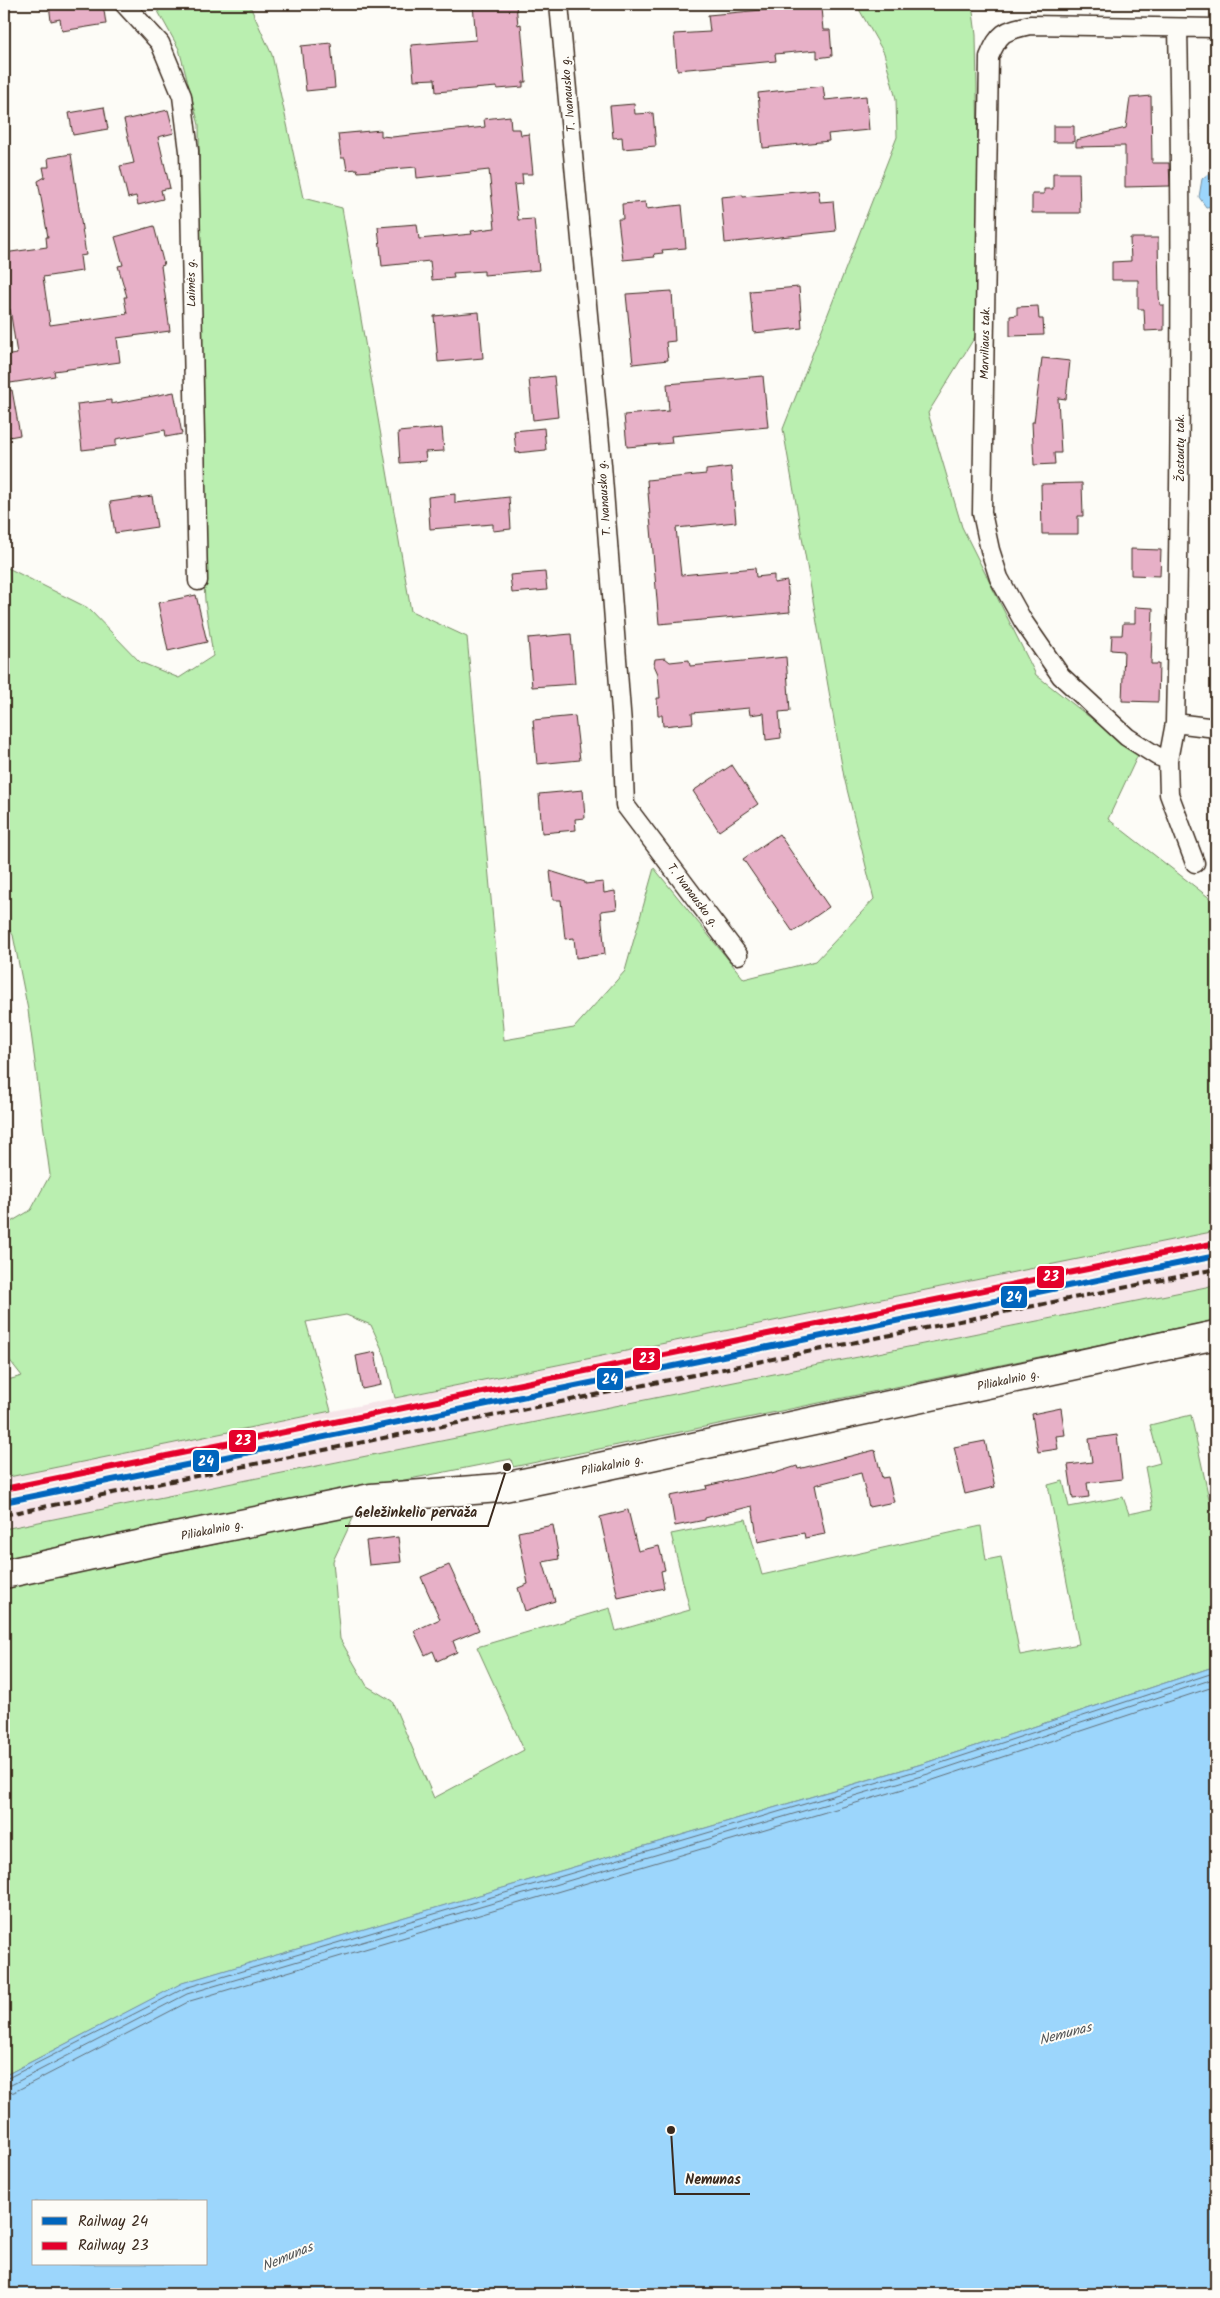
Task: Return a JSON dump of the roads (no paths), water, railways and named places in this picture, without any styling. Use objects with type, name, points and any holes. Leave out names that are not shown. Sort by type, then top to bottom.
[{"type":"main road","name":"Piliakalnio g.","points":[[4,1574],[371,1498],[509,1486],[673,1453],[1216,1335]]},
{"type":"street","name":"Laimės g.","points":[[124,4],[160,44],[182,96],[189,151],[198,581]]},
{"type":"street","name":"T. Ivanausko g.","points":[[559,4],[602,466],[622,724],[625,805],[738,955]]},
{"type":"street","name":"Marviliaus tak.","points":[[1168,760],[1157,756],[1128,738],[1061,676],[1023,621],[999,578],[990,550],[982,513],[989,57],[998,38],[1010,30],[1030,25],[1216,28]]},
{"type":"street","name":"Žostautų tak.","points":[[1178,28],[1181,232],[1180,471],[1175,723],[1168,760],[1169,794],[1195,863]]},
{"type":"street","points":[[1175,723],[1216,728]]},
{"type":"water","points":[[1208,174],[1216,174],[1216,206],[1206,207],[1199,197],[1202,179]]},
{"type":"water","points":[[1216,1666],[1216,2294],[4,2294],[4,2076],[182,1983],[925,1763]]},
{"type":"railway","points":[[4,1515],[1216,1269]]},
{"type":"rail line","name":"23","points":[[4,1489],[1216,1243]]},
{"type":"rail line","name":"24","points":[[4,1502],[1216,1256]]},
{"type":"place","name":"Geležinkelio pervaža","points":[[507,1467]]},
{"type":"place","name":"Nemunas","points":[[671,2130]]}]
